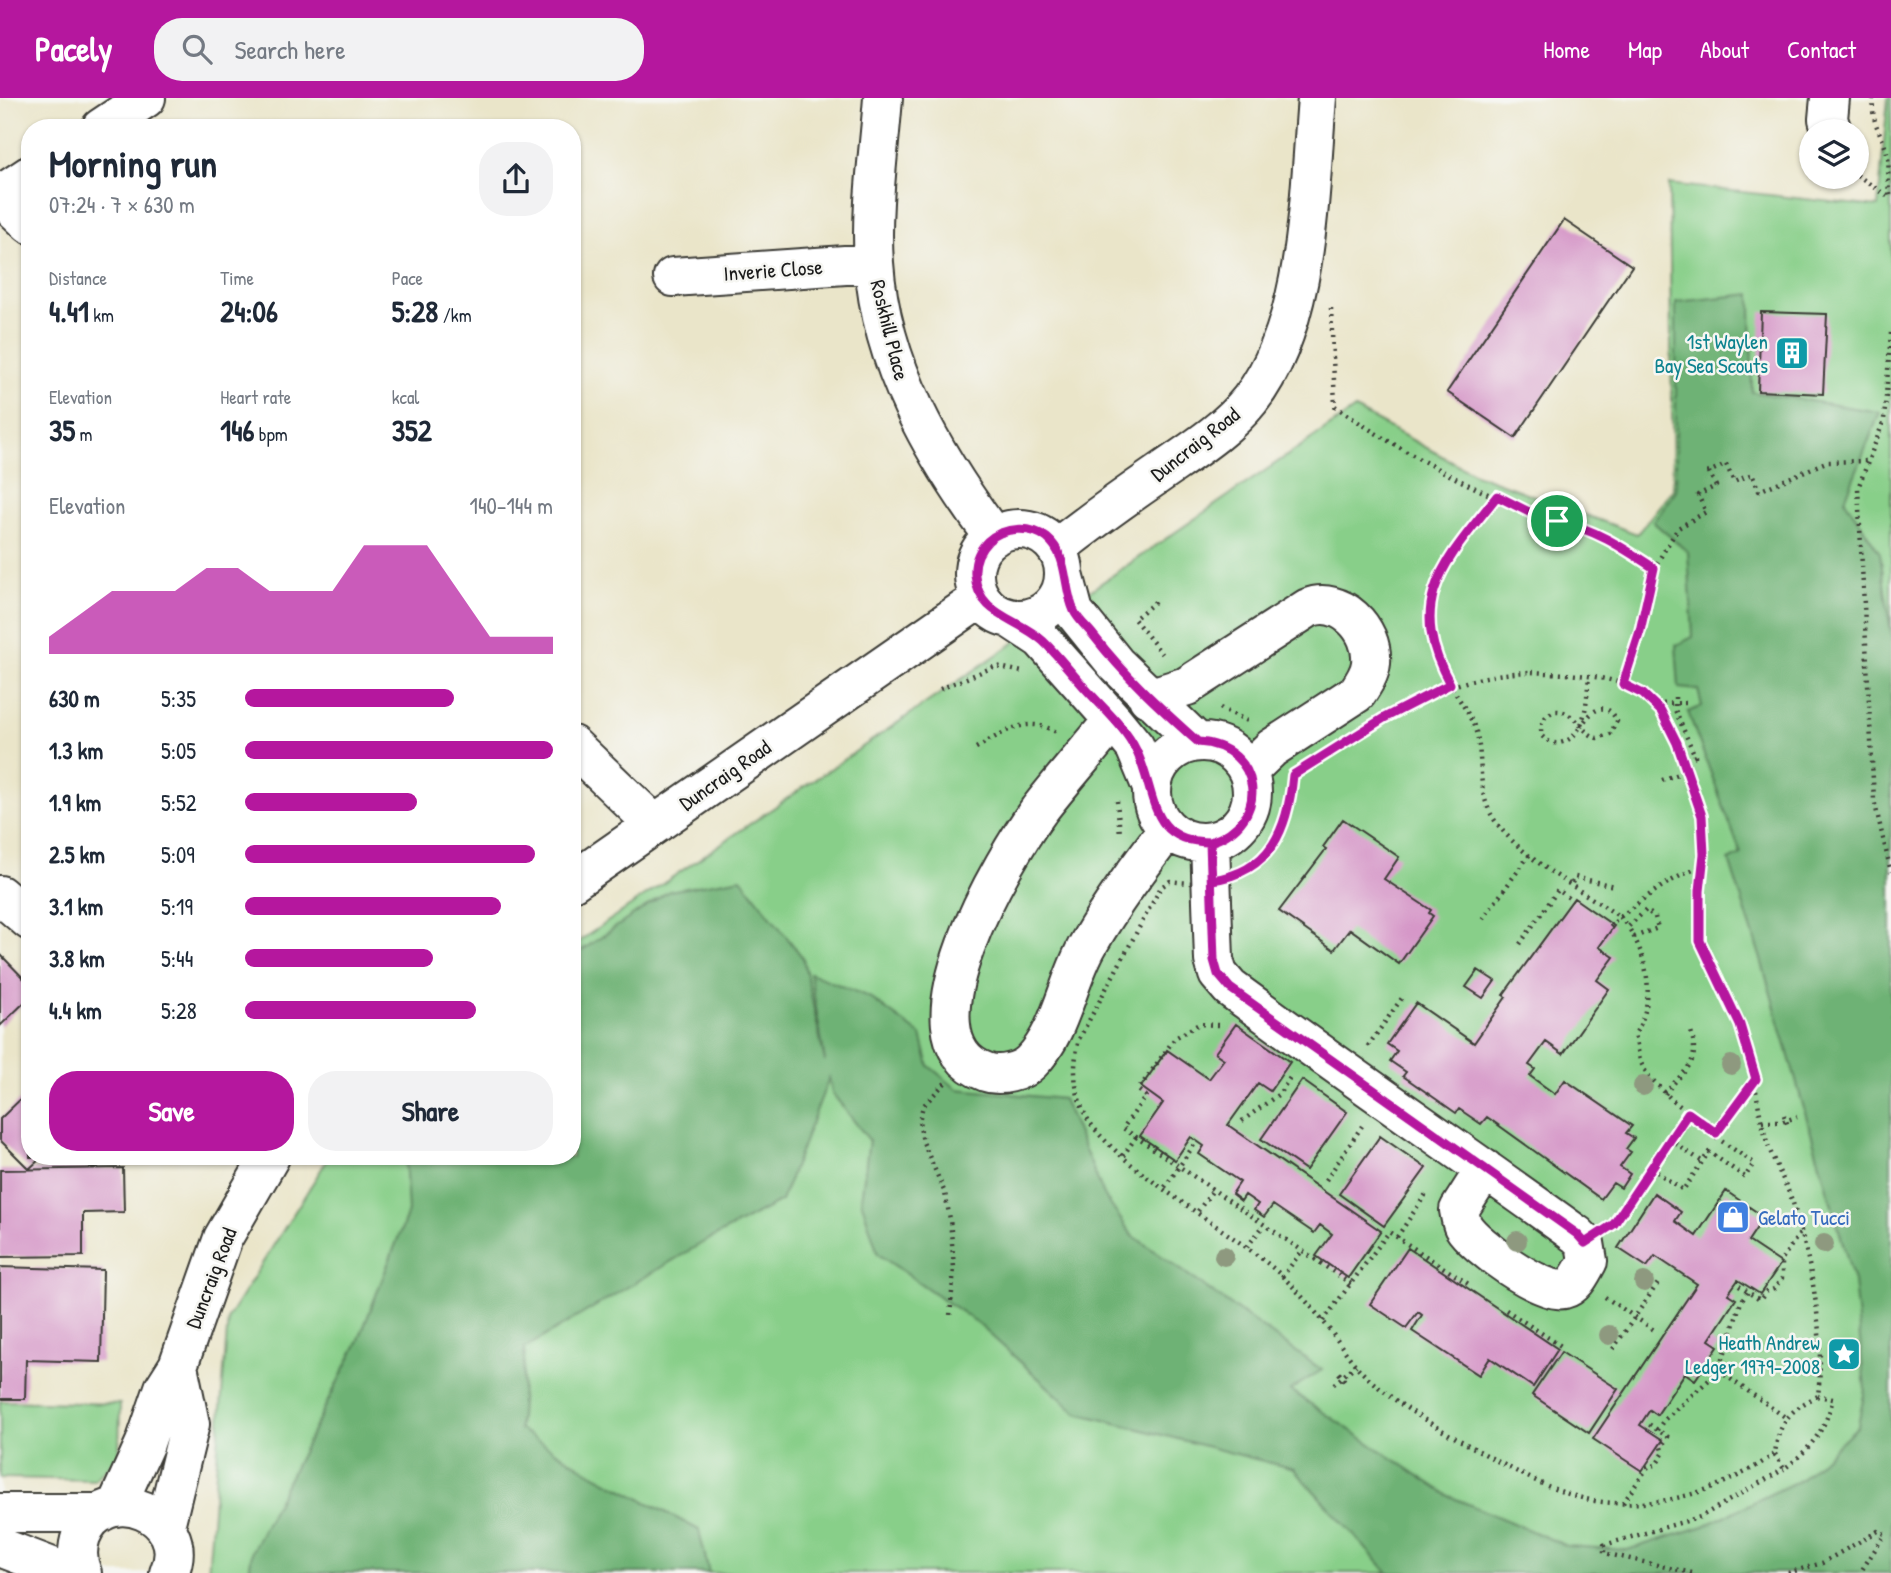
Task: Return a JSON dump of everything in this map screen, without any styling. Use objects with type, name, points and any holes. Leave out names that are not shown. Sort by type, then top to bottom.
[{"type":"street","points":[[114,119],[146,98]]},
{"type":"street","name":"Roskhill Place","points":[[883,98],[874,262],[881,309],[907,398],[942,464],[994,537]]},
{"type":"street","name":"Duncraig Road","points":[[581,876],[654,824],[995,608],[1038,615],[1051,606],[1061,594],[1061,563],[1250,401],[1273,362],[1290,318],[1308,210],[1317,98]]},
{"type":"street","points":[[1829,119],[1830,98]]},
{"type":"street","points":[[21,181],[0,195],[21,215]]},
{"type":"street","name":"Inverie Close","points":[[673,277],[874,262]]},
{"type":"street","points":[[1152,788],[1156,771],[1166,756],[1180,747],[1198,742],[1213,743],[1239,758],[1248,771],[1252,797],[1249,810],[1233,831],[1210,842],[1194,842],[1168,829],[1157,816],[1152,788],[1135,747],[1102,733],[1041,639],[995,608],[976,588],[974,566],[979,552],[994,537],[1019,529],[1035,531],[1061,563],[1074,612],[1147,698],[1198,742]]},
{"type":"street","points":[[1147,698],[1187,687],[1308,608],[1318,604],[1342,608],[1358,625],[1368,647],[1371,663],[1366,679],[1357,693],[1272,748],[1248,771]]},
{"type":"street","points":[[1102,733],[1038,813],[990,894],[968,940],[952,990],[950,1018],[957,1046],[968,1061],[992,1074],[1010,1073],[1029,1063],[1046,1042],[1088,944],[1168,829]]},
{"type":"street","points":[[581,754],[654,824]]},
{"type":"street","points":[[1210,842],[1214,960],[1218,974],[1230,988],[1382,1097],[1485,1168],[1577,1234],[1581,1260],[1572,1285],[1562,1290],[1550,1289],[1515,1271],[1463,1226],[1459,1210],[1485,1168]]},
{"type":"street","points":[[0,895],[21,913]]},
{"type":"street","name":"Duncraig Road","points":[[82,1573],[79,1543],[90,1521],[108,1510],[145,1443],[164,1388],[178,1366],[223,1238],[265,1165]]},
{"type":"street","points":[[165,1526],[190,1424],[178,1366]]},
{"type":"street","points":[[0,1513],[145,1509],[165,1526],[173,1546],[169,1573]]},
{"type":"street","points":[[0,1547],[68,1573]]},
{"type":"path","points":[[1873,98],[1877,133],[1887,151],[1890,168],[1886,181],[1891,198]]},
{"type":"path","points":[[1869,183],[1891,198]]},
{"type":"path","points":[[1331,302],[1335,406],[1374,433],[1497,496],[1535,515],[1584,526],[1654,568]]},
{"type":"path","points":[[1891,333],[1884,420],[1858,488],[1865,670],[1874,800],[1891,872]]},
{"type":"path","points":[[1623,684],[1640,631],[1654,568],[1678,528],[1706,512],[1698,495],[1716,486],[1709,472],[1726,464],[1734,482],[1752,474],[1759,491],[1826,462],[1867,461]]},
{"type":"path","points":[[1497,496],[1445,561],[1434,584],[1428,610],[1432,646],[1479,739],[1480,781],[1487,805],[1501,829],[1530,854],[1620,917],[1628,927],[1642,958],[1649,1000],[1647,1013],[1635,1034],[1640,1061],[1647,1074],[1665,1094],[1716,1133]]},
{"type":"path","points":[[1155,602],[1134,619],[1171,665]]},
{"type":"path","points":[[940,689],[996,666],[1025,673]]},
{"type":"path","points":[[1775,1454],[1733,1481],[1683,1496],[1640,1504],[1594,1501],[1547,1485],[1494,1460],[1437,1428],[1391,1396],[1356,1365],[1323,1321],[1282,1277],[1105,1142],[1084,1112],[1073,1061],[1079,1040],[1161,887],[1170,881],[1189,884],[1237,876],[1256,864],[1275,842],[1290,811],[1293,775],[1384,718],[1450,684],[1501,673],[1589,677],[1623,684],[1656,704],[1684,761],[1702,816],[1700,941],[1740,1025],[1756,1079],[1768,1146],[1793,1205],[1800,1232],[1818,1317],[1822,1362],[1818,1396]]},
{"type":"path","points":[[1581,727],[1589,677]]},
{"type":"path","points":[[1656,704],[1673,701],[1686,703]]},
{"type":"path","points":[[1673,701],[1695,756],[1684,761]]},
{"type":"path","points":[[1215,707],[1237,714],[1257,729]]},
{"type":"path","points":[[1581,727],[1562,710],[1546,715],[1541,729],[1546,740],[1561,743],[1581,727],[1594,710],[1608,710],[1617,721],[1610,734],[1597,738],[1581,727]]},
{"type":"path","points":[[976,748],[1020,724],[1035,723],[1058,733],[1066,744],[1077,728],[1102,733]]},
{"type":"path","points":[[1662,780],[1686,771]]},
{"type":"path","points":[[1483,919],[1530,854]]},
{"type":"path","points":[[1610,927],[1664,885],[1702,867]]},
{"type":"path","points":[[1572,883],[1575,877],[1614,886]]},
{"type":"path","points":[[1520,944],[1558,890],[1573,901]]},
{"type":"path","points":[[1628,927],[1646,910],[1655,917],[1658,928],[1634,937]]},
{"type":"path","points":[[1224,1024],[1199,1024],[1175,1038],[1138,1090],[1146,1096],[1123,1128],[1351,1284]]},
{"type":"path","points":[[1665,1094],[1693,1064],[1695,1053],[1690,1028]]},
{"type":"path","points":[[1242,1121],[1279,1094],[1312,1046]]},
{"type":"path","points":[[950,1316],[954,1268],[950,1219],[945,1193],[923,1142],[919,1121],[923,1106],[968,1061]]},
{"type":"path","points":[[1651,1168],[1683,1190],[1709,1152],[1745,1177],[1754,1163],[1714,1136],[1756,1079]]},
{"type":"path","points":[[1326,1180],[1382,1097]]},
{"type":"path","points":[[1654,1330],[1634,1317],[1581,1260],[1614,1224],[1688,1113]]},
{"type":"path","points":[[1762,1122],[1785,1121],[1797,1117]]},
{"type":"path","points":[[1123,1156],[1136,1137]]},
{"type":"path","points":[[1670,1140],[1703,1162]]},
{"type":"path","points":[[1165,1187],[1194,1145]]},
{"type":"path","points":[[1198,1211],[1213,1189]]},
{"type":"path","points":[[1247,1248],[1264,1225]]},
{"type":"path","points":[[1323,1321],[1389,1232]]},
{"type":"path","points":[[1738,1286],[1760,1300],[1766,1292],[1774,1289],[1782,1278],[1782,1259],[1800,1232]]},
{"type":"path","points":[[1282,1277],[1302,1251]]},
{"type":"path","points":[[1613,1349],[1658,1283]]},
{"type":"path","points":[[1657,1430],[1664,1420],[1719,1371],[1741,1302],[1748,1292]]},
{"type":"path","points":[[1334,1384],[1356,1365]]},
{"type":"path","points":[[1719,1371],[1785,1417]]},
{"type":"path","points":[[1692,1573],[1604,1553],[1604,1545],[1700,1517],[1784,1469],[1806,1452],[1821,1433],[1833,1399],[1818,1396],[1798,1405],[1785,1417],[1777,1434],[1775,1454],[1784,1469]]},
{"type":"path","points":[[1623,1503],[1648,1467],[1656,1465],[1663,1454],[1661,1447],[1668,1437],[1647,1423]]},
{"type":"path","points":[[1788,1573],[1822,1563],[1878,1531],[1885,1534],[1860,1573]]},
{"type":"green space","points":[[1888,98],[1891,98],[1891,1573],[208,1573],[228,1318],[324,1165],[581,1165],[581,940],[1355,409],[1475,474],[1637,534],[1673,489],[1669,184],[1878,207]]},
{"type":"green space","points":[[1751,294],[1752,392],[1880,412],[1845,500],[1880,553],[1891,632],[1891,1573],[1388,1573],[1294,1469],[1077,1413],[976,1322],[878,1254],[861,1200],[869,1140],[832,1093],[829,1078],[781,1201],[704,1242],[525,1348],[519,1429],[595,1475],[699,1530],[709,1573],[249,1573],[252,1551],[358,1342],[408,1212],[405,1165],[581,1165],[581,951],[669,891],[741,878],[803,958],[825,1061],[810,973],[869,997],[921,1035],[929,1066],[957,1089],[1063,1099],[1105,1197],[1132,1235],[1322,1370],[1290,1390],[1449,1496],[1567,1546],[1627,1550],[1704,1526],[1800,1480],[1858,1426],[1865,1389],[1854,1282],[1760,956],[1729,860],[1741,854],[1688,712],[1702,706],[1698,690],[1679,688],[1676,645],[1693,637],[1688,552],[1653,522],[1676,490],[1676,302]]},
{"type":"green space","points":[[0,1401],[120,1404],[119,1457],[94,1480],[0,1478]]},
{"type":"building","points":[[1564,220],[1632,266],[1515,438],[1447,392]]},
{"type":"building","name":"1st Waylen Bay Sea Scouts","points":[[1761,312],[1827,314],[1823,394],[1758,391]]},
{"type":"building","points":[[1343,819],[1399,857],[1384,879],[1431,910],[1429,913],[1433,916],[1399,964],[1350,929],[1334,950],[1279,911],[1326,849],[1323,847]]},
{"type":"building","points":[[1574,898],[1614,926],[1599,947],[1614,957],[1597,980],[1609,989],[1563,1054],[1546,1042],[1529,1065],[1535,1069],[1530,1076],[1555,1094],[1565,1080],[1632,1126],[1626,1133],[1634,1138],[1626,1149],[1631,1152],[1620,1167],[1630,1174],[1621,1188],[1613,1183],[1601,1199],[1487,1117],[1481,1124],[1459,1109],[1456,1113],[1403,1076],[1406,1072],[1390,1061],[1397,1051],[1387,1044],[1416,1003],[1474,1043],[1506,997],[1503,995]]},
{"type":"building","points":[[0,954],[21,976],[21,1006],[0,1026]]},
{"type":"building","points":[[1478,970],[1495,981],[1483,998],[1466,987]]},
{"type":"building","points":[[1236,1024],[1290,1062],[1270,1091],[1258,1083],[1228,1125],[1381,1231],[1348,1278],[1316,1256],[1332,1234],[1320,1225],[1314,1233],[1273,1205],[1264,1217],[1254,1210],[1258,1204],[1245,1195],[1241,1201],[1232,1194],[1240,1182],[1199,1154],[1204,1146],[1191,1137],[1175,1160],[1140,1136],[1163,1103],[1141,1087],[1167,1050],[1209,1079],[1224,1059],[1215,1053]]},
{"type":"building","points":[[1302,1080],[1347,1112],[1306,1170],[1261,1139]]},
{"type":"building","points":[[21,1099],[21,1161],[0,1140],[0,1119]]},
{"type":"building","points":[[1380,1136],[1426,1168],[1384,1226],[1339,1194]]},
{"type":"building","points":[[123,1168],[124,1212],[83,1213],[83,1256],[0,1257],[0,1170]]},
{"type":"building","points":[[1726,1191],[1764,1217],[1748,1241],[1781,1263],[1760,1294],[1738,1280],[1728,1294],[1736,1299],[1709,1340],[1718,1346],[1695,1380],[1685,1373],[1657,1415],[1650,1410],[1640,1425],[1663,1440],[1642,1471],[1593,1439],[1697,1284],[1655,1256],[1647,1267],[1618,1248],[1654,1193],[1681,1212],[1675,1221],[1696,1236]]},
{"type":"building","points":[[1408,1248],[1558,1349],[1533,1387],[1490,1358],[1479,1375],[1412,1331],[1422,1315],[1418,1312],[1406,1328],[1370,1304]]},
{"type":"building","points":[[0,1267],[103,1270],[101,1362],[26,1360],[25,1399],[0,1399]]},
{"type":"building","points":[[1561,1352],[1618,1389],[1589,1433],[1532,1395]]},
{"type":"place","name":"1st Waylen Bay Sea Scouts","points":[[1792,353]]},
{"type":"place","name":"Gelato Tucci","points":[[1733,1217]]},
{"type":"place","name":"Heath Andrew Ledger 1979-2008","points":[[1844,1354]]},
{"type":"route","points":[[1557,521],[1535,515],[1497,496],[1445,561],[1434,584],[1428,610],[1432,646],[1450,684],[1384,718],[1293,775],[1290,811],[1275,842],[1256,864],[1237,876],[1212,880],[1210,842],[1194,842],[1179,837],[1168,829],[1157,816],[1152,802],[1152,788],[1135,747],[1041,639],[1009,618],[995,613],[983,602],[976,588],[974,566],[979,552],[989,540],[1004,532],[1019,529],[1035,531],[1046,537],[1057,548],[1063,562],[1074,612],[1116,664],[1147,698],[1198,742],[1213,743],[1227,749],[1239,758],[1248,771],[1252,783],[1249,810],[1233,831],[1210,842],[1214,960],[1218,974],[1230,988],[1577,1234],[1585,1243],[1614,1224],[1688,1113],[1716,1133],[1756,1079],[1740,1025],[1700,941],[1700,891],[1704,854],[1702,816],[1677,743],[1661,711],[1643,694],[1623,684],[1640,631],[1648,584],[1654,568],[1584,526],[1557,521]]}]
